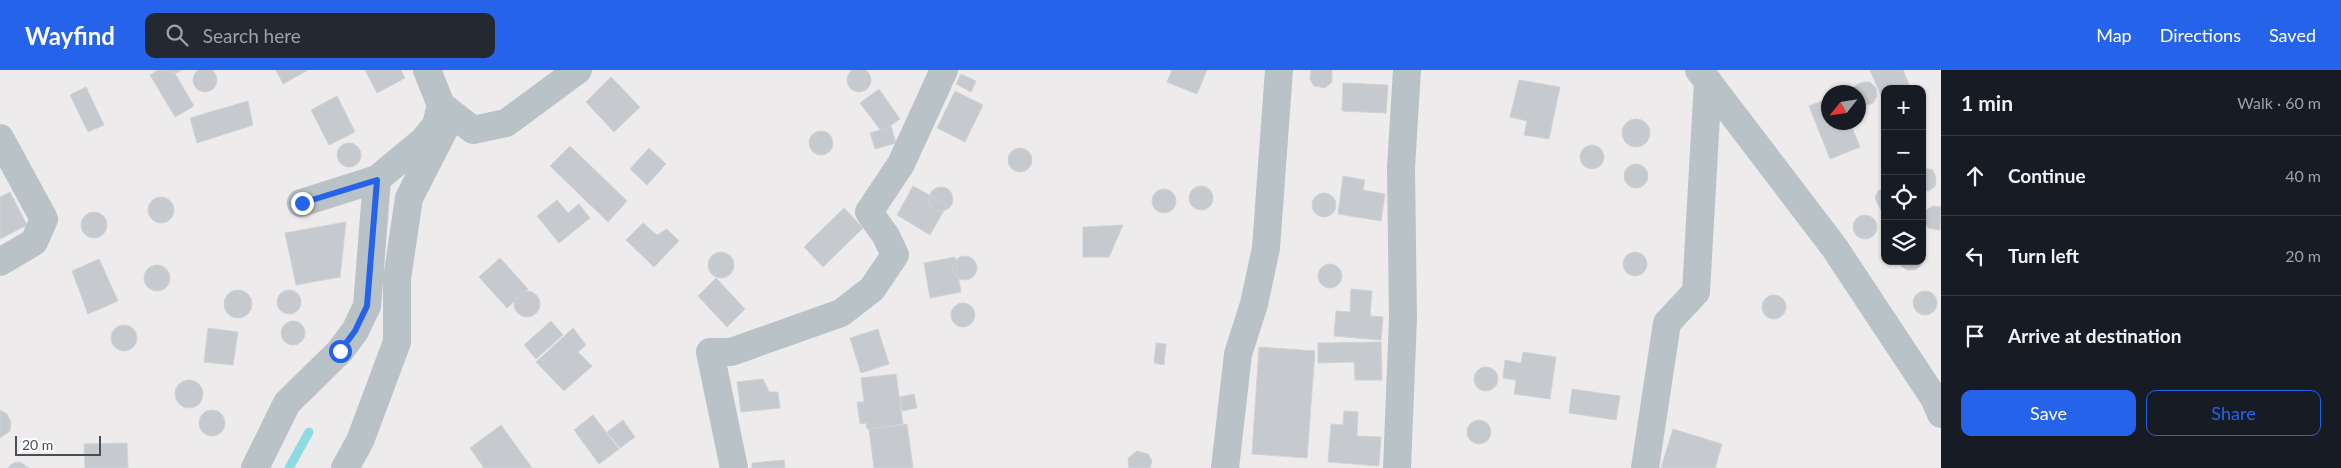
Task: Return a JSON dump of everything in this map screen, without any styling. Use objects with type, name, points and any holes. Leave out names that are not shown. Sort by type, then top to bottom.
[{"type":"street","points":[[426,70],[446,110],[473,130],[506,123],[578,70]]},
{"type":"street","points":[[734,468],[710,352],[731,352],[841,313],[872,289],[895,255],[886,236],[869,212],[901,164],[944,70]]},
{"type":"street","points":[[1225,468],[1238,354],[1254,304],[1266,248],[1279,70]]},
{"type":"street","points":[[1397,468],[1403,318],[1401,168],[1407,70]]},
{"type":"street","points":[[1704,75],[1834,247],[1934,398],[1941,414]]},
{"type":"street","points":[[1645,468],[1668,322],[1696,292],[1704,75]]},
{"type":"street","points":[[302,203],[377,180],[424,140],[446,110]]},
{"type":"street","points":[[345,468],[360,441],[397,342],[398,279],[409,198],[446,110]]},
{"type":"street","points":[[0,138],[44,219],[34,242],[0,262]]},
{"type":"street","points":[[255,468],[287,403],[340,351],[355,331],[367,306],[377,180]]},
{"type":"building","points":[[205,68],[213,72],[217,80],[213,88],[205,92],[197,88],[193,80],[197,72]]},
{"type":"building","points":[[859,68],[868,71],[871,80],[868,89],[859,92],[850,89],[847,80],[850,71]]},
{"type":"building","points":[[158,70],[173,70],[194,106],[175,117],[150,75]]},
{"type":"building","points":[[165,70],[182,70],[174,74]]},
{"type":"building","points":[[276,70],[308,70],[283,84]]},
{"type":"building","points":[[365,70],[401,70],[405,78],[377,93]]},
{"type":"building","points":[[1172,70],[1207,70],[1197,94],[1167,82]]},
{"type":"building","points":[[1311,70],[1332,70],[1332,82],[1325,88],[1314,86],[1310,79]]},
{"type":"building","points":[[1870,70],[1903,70],[1909,85],[1881,85],[1881,96]]},
{"type":"building","points":[[961,74],[976,81],[971,92],[956,84]]},
{"type":"building","points":[[611,77],[640,107],[614,132],[586,102]]},
{"type":"building","points":[[1519,80],[1560,87],[1549,139],[1524,135],[1527,121],[1510,117]]},
{"type":"building","points":[[1870,82],[1876,88],[1877,96],[1873,103],[1866,104],[1866,85],[1856,85]]},
{"type":"building","points":[[1343,83],[1388,85],[1386,113],[1342,111]]},
{"type":"building","points":[[86,87],[104,125],[88,132],[70,95]]},
{"type":"building","points":[[879,89],[900,119],[882,132],[860,103]]},
{"type":"building","points":[[955,91],[983,105],[965,142],[937,128]]},
{"type":"building","points":[[337,96],[355,132],[329,145],[311,110]]},
{"type":"building","points":[[248,101],[253,125],[197,143],[190,118]]},
{"type":"building","points":[[1821,102],[1821,130],[1853,130],[1860,147],[1830,159],[1809,106]]},
{"type":"building","points":[[1636,119],[1646,123],[1650,133],[1646,143],[1636,147],[1626,143],[1622,133],[1626,123]]},
{"type":"building","points":[[891,126],[896,143],[875,149],[870,133]]},
{"type":"building","points":[[821,131],[830,134],[833,143],[830,152],[821,155],[812,152],[809,143],[812,134]]},
{"type":"building","points":[[349,143],[354,144],[360,150],[360,160],[354,166],[349,167],[344,166],[338,160],[337,155],[338,150],[344,144]]},
{"type":"building","points":[[1592,145],[1601,148],[1604,157],[1601,166],[1592,169],[1583,166],[1580,157],[1583,148]]},
{"type":"building","points":[[570,146],[627,201],[608,222],[550,166]]},
{"type":"building","points":[[649,148],[666,164],[647,185],[630,169]]},
{"type":"building","points":[[1020,148],[1029,151],[1032,160],[1029,169],[1020,172],[1011,169],[1008,160],[1011,151]]},
{"type":"building","points":[[1636,164],[1645,167],[1648,176],[1645,185],[1636,188],[1627,185],[1624,176],[1627,167]]},
{"type":"building","points":[[1926,168],[1933,170],[1936,178],[1935,186],[1926,191]]},
{"type":"building","points":[[1343,176],[1365,180],[1363,190],[1385,194],[1381,221],[1338,214]]},
{"type":"building","points":[[913,186],[947,205],[930,235],[897,215]]},
{"type":"building","points":[[1201,186],[1210,189],[1213,198],[1210,207],[1201,210],[1192,207],[1189,198],[1192,189]]},
{"type":"building","points":[[941,187],[950,190],[953,199],[950,208],[941,211],[932,208],[929,199],[932,190]]},
{"type":"building","points":[[1164,189],[1173,192],[1176,201],[1173,210],[1164,213],[1155,210],[1152,201],[1155,192]]},
{"type":"building","points":[[1881,189],[1881,209],[1875,198]]},
{"type":"building","points":[[10,192],[27,225],[0,239],[0,197]]},
{"type":"building","points":[[1324,193],[1333,196],[1336,205],[1333,214],[1324,217],[1315,214],[1312,205],[1315,196]]},
{"type":"building","points":[[161,197],[170,201],[174,210],[170,219],[161,223],[152,219],[148,210],[152,201]]},
{"type":"building","points":[[557,200],[568,213],[579,204],[590,218],[559,243],[537,216]]},
{"type":"building","points":[[1933,206],[1941,207],[1940,230],[1928,228],[1926,224],[1926,210]]},
{"type":"building","points":[[844,208],[863,228],[823,267],[804,247]]},
{"type":"building","points":[[94,212],[103,216],[107,225],[103,234],[94,238],[85,234],[81,225],[85,216]]},
{"type":"building","points":[[1865,215],[1874,218],[1877,227],[1874,236],[1865,239],[1856,236],[1853,227],[1856,218]]},
{"type":"building","points":[[346,222],[340,277],[296,285],[285,233]]},
{"type":"building","points":[[643,223],[657,235],[667,229],[679,241],[654,267],[626,240]]},
{"type":"building","points":[[1123,225],[1109,257],[1083,257],[1083,227]]},
{"type":"building","points":[[721,252],[730,256],[734,265],[730,274],[721,278],[712,274],[708,265],[712,256]]},
{"type":"building","points":[[1635,252],[1644,255],[1647,264],[1644,273],[1635,276],[1626,273],[1623,264],[1626,255]]},
{"type":"building","points":[[965,256],[974,259],[977,268],[974,277],[965,280],[956,277],[953,268],[956,259]]},
{"type":"building","points":[[955,257],[961,292],[930,298],[924,263]]},
{"type":"building","points":[[500,258],[528,289],[507,308],[479,277]]},
{"type":"building","points":[[99,259],[118,301],[88,314],[72,271]]},
{"type":"building","points":[[1330,264],[1339,267],[1342,276],[1339,285],[1330,288],[1321,285],[1318,276],[1321,267]]},
{"type":"building","points":[[157,265],[166,269],[170,278],[166,287],[157,291],[148,287],[144,278],[148,269]]},
{"type":"building","points":[[1900,265],[1921,265],[1915,270],[1907,270]]},
{"type":"building","points":[[716,278],[745,309],[727,327],[698,296]]},
{"type":"building","points":[[1351,289],[1372,291],[1370,316],[1383,317],[1381,340],[1334,336],[1336,311],[1350,312]]},
{"type":"building","points":[[238,290],[248,294],[252,304],[248,314],[238,318],[228,314],[224,304],[228,294]]},
{"type":"building","points":[[289,290],[298,293],[301,302],[298,311],[289,314],[280,311],[277,302],[280,293]]},
{"type":"building","points":[[527,291],[536,295],[540,304],[536,313],[527,317],[518,313],[514,304],[518,295]]},
{"type":"building","points":[[1925,291],[1934,294],[1937,303],[1934,312],[1925,315],[1916,312],[1913,303],[1916,294]]},
{"type":"building","points":[[1774,295],[1783,298],[1786,307],[1783,316],[1774,319],[1765,316],[1762,307],[1765,298]]},
{"type":"building","points":[[963,303],[972,306],[975,315],[972,324],[963,327],[954,324],[951,315],[954,306]]},
{"type":"building","points":[[293,321],[302,324],[305,333],[302,342],[293,345],[284,342],[281,333],[284,324]]},
{"type":"building","points":[[551,321],[563,335],[536,359],[524,345]]},
{"type":"building","points":[[124,325],[133,329],[137,338],[133,347],[124,351],[115,347],[111,338],[115,329]]},
{"type":"building","points":[[208,328],[238,332],[233,365],[204,362]]},
{"type":"building","points":[[573,328],[586,345],[578,352],[592,366],[564,391],[536,362]]},
{"type":"building","points":[[878,329],[889,364],[861,373],[850,338]]},
{"type":"building","points":[[1381,342],[1382,380],[1355,380],[1354,362],[1318,363],[1318,343]]},
{"type":"building","points":[[1156,343],[1166,344],[1164,365],[1154,363]]},
{"type":"building","points":[[1259,347],[1315,351],[1307,458],[1252,454]]},
{"type":"building","points":[[1523,352],[1556,357],[1550,399],[1514,394],[1516,380],[1503,378],[1505,360],[1521,363]]},
{"type":"building","points":[[1486,367],[1495,370],[1498,379],[1495,388],[1486,391],[1477,388],[1474,379],[1477,370]]},
{"type":"building","points":[[896,374],[903,424],[867,429],[866,423],[860,424],[857,402],[864,402],[861,378]]},
{"type":"building","points":[[763,379],[769,392],[778,392],[780,408],[741,412],[737,382]]},
{"type":"building","points":[[189,380],[199,384],[203,394],[199,404],[189,408],[179,404],[175,394],[179,384]]},
{"type":"building","points":[[1572,389],[1620,396],[1616,420],[1569,413]]},
{"type":"building","points":[[914,394],[917,408],[902,411],[900,397]]},
{"type":"building","points":[[0,410],[7,414],[11,422],[10,431],[0,438]]},
{"type":"building","points":[[212,410],[221,414],[225,423],[221,432],[212,436],[203,432],[199,423],[203,414]]},
{"type":"building","points":[[1344,411],[1358,412],[1357,436],[1381,437],[1379,466],[1328,462],[1331,424],[1343,425]]},
{"type":"building","points":[[593,415],[619,449],[599,464],[574,430]]},
{"type":"building","points":[[623,420],[635,437],[620,448],[607,432]]},
{"type":"building","points":[[1479,420],[1488,423],[1491,432],[1488,441],[1479,444],[1470,441],[1467,432],[1470,423]]},
{"type":"building","points":[[907,424],[913,468],[874,468],[869,429]]},
{"type":"building","points":[[501,425],[532,468],[484,468],[470,448]]},
{"type":"building","points":[[1673,429],[1722,444],[1715,468],[1661,468]]},
{"type":"building","points":[[127,443],[128,468],[85,468],[84,444]]},
{"type":"building","points":[[1137,451],[1148,454],[1152,461],[1150,468],[1129,468],[1128,458]]},
{"type":"building","points":[[784,460],[785,468],[752,468],[752,463]]},
{"type":"building","points":[[20,462],[29,468],[8,468],[13,463]]},
{"type":"waterway","points":[[289,468],[309,432]]},
{"type":"route","points":[[302,203],[377,180],[367,306],[355,331],[340,351]]}]
